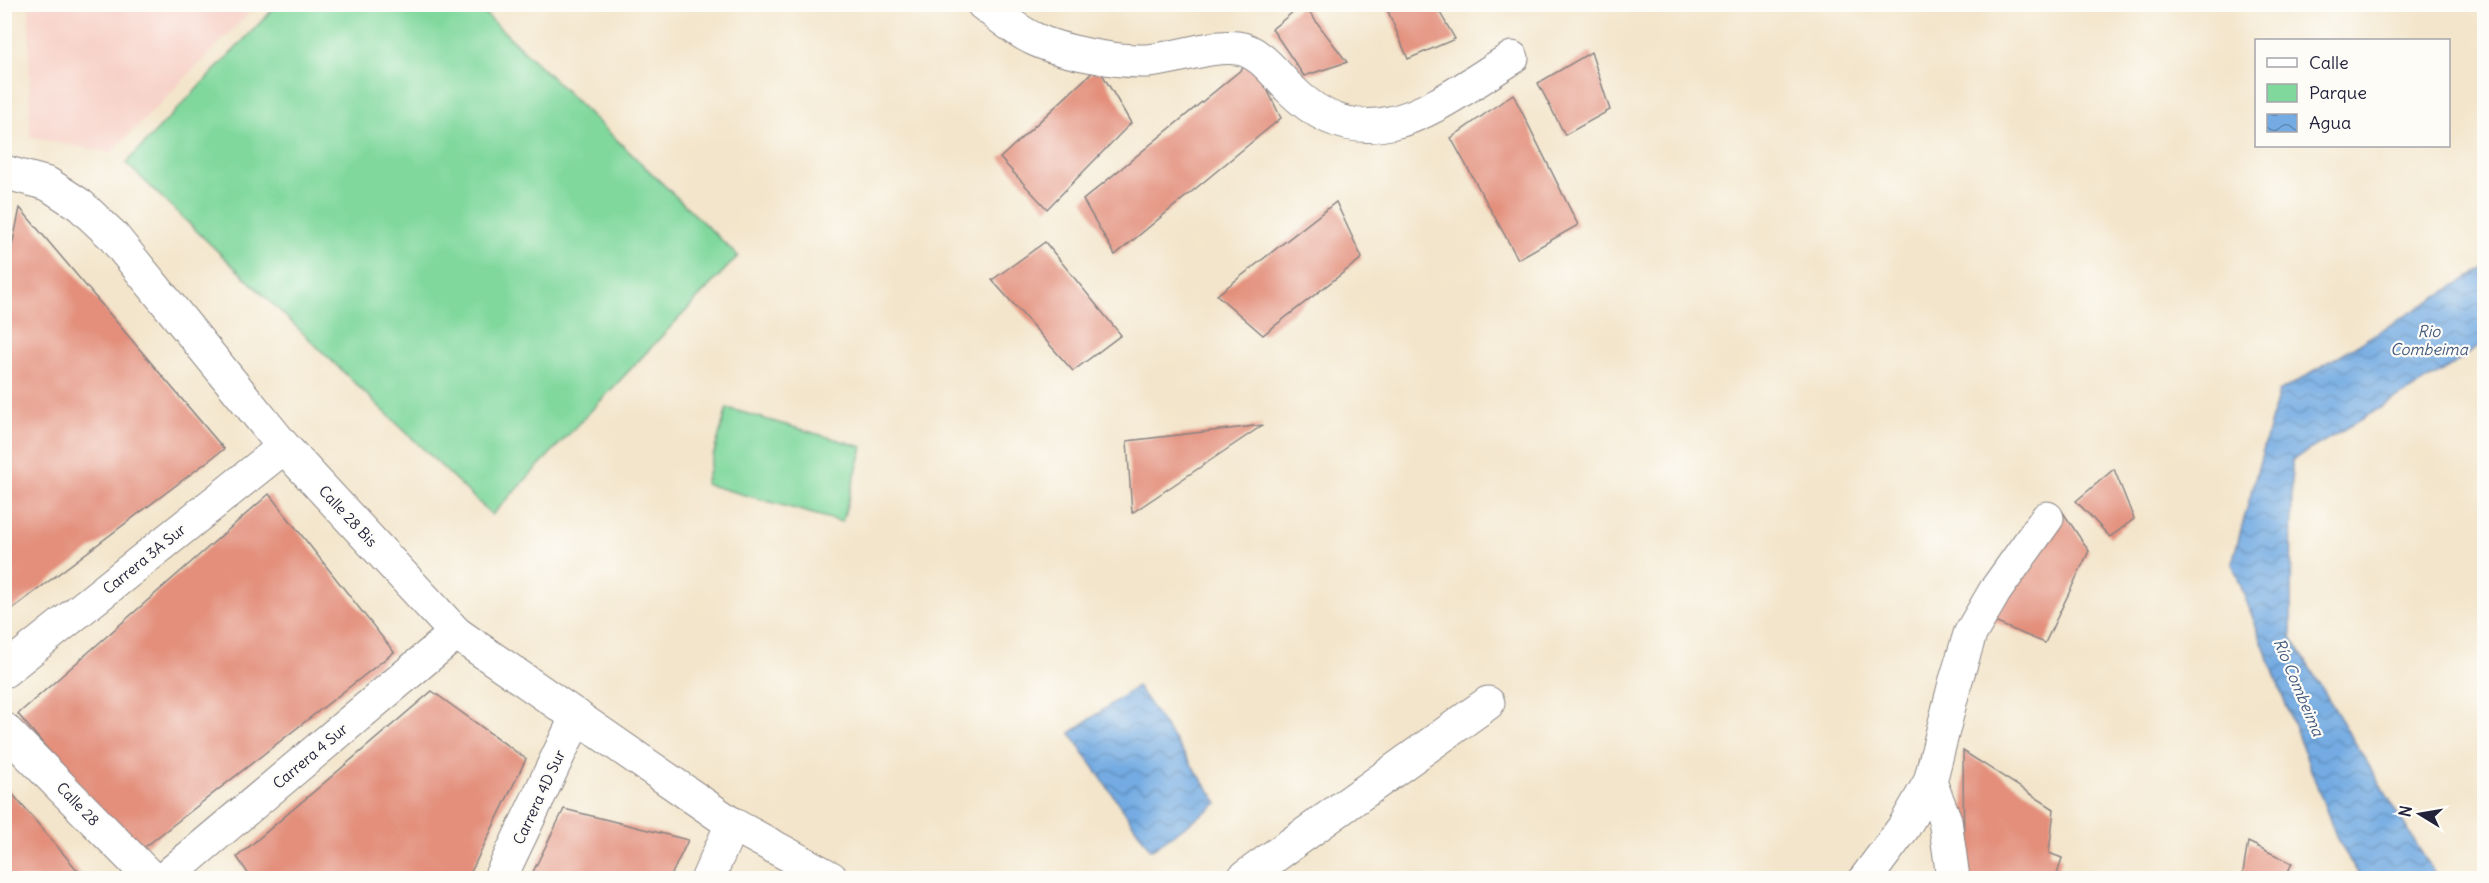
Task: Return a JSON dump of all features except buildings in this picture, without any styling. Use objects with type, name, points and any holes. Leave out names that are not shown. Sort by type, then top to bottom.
[{"type":"street","points":[[983,4],[1032,38],[1095,57],[1148,61],[1218,49],[1239,48],[1256,55],[1305,104],[1336,120],[1367,126],[1393,124],[1420,115],[1512,58]]},
{"type":"street","name":"Calle 28 Bis","points":[[4,172],[48,184],[80,205],[112,235],[284,447],[456,633],[732,824],[831,879]]},
{"type":"street","name":"Carrera 3A Sur","points":[[4,671],[284,447]]},
{"type":"street","points":[[1866,879],[1904,827],[1930,782],[1955,682],[1970,634],[1995,591],[2047,518]]},
{"type":"street","name":"Carrera 4 Sur","points":[[165,879],[456,633]]},
{"type":"street","points":[[1244,879],[1488,703]]},
{"type":"street","name":"Carrera 4D Sur","points":[[500,879],[577,716]]},
{"type":"street","name":"Calle 28","points":[[4,729],[151,879]]},
{"type":"street","points":[[1930,782],[1945,820],[1953,879]]},
{"type":"street","points":[[708,879],[732,824]]},
{"type":"shaded area","points":[[29,4],[257,5],[111,153],[30,137]]},
{"type":"green space","points":[[278,4],[476,5],[738,256],[492,515],[126,163]]},
{"type":"green space","points":[[727,408],[863,447],[842,522],[705,484]]},
{"type":"water","name":"Rio Combeima","points":[[2484,268],[2484,342],[2446,369],[2292,460],[2291,637],[2437,878],[2361,878],[2338,841],[2232,563],[2279,392]]},
{"type":"water","points":[[1137,686],[1218,803],[1151,850],[1070,733]]},
{"type":"water label","name":"Río Combeima","points":[[2299,687]]}]
